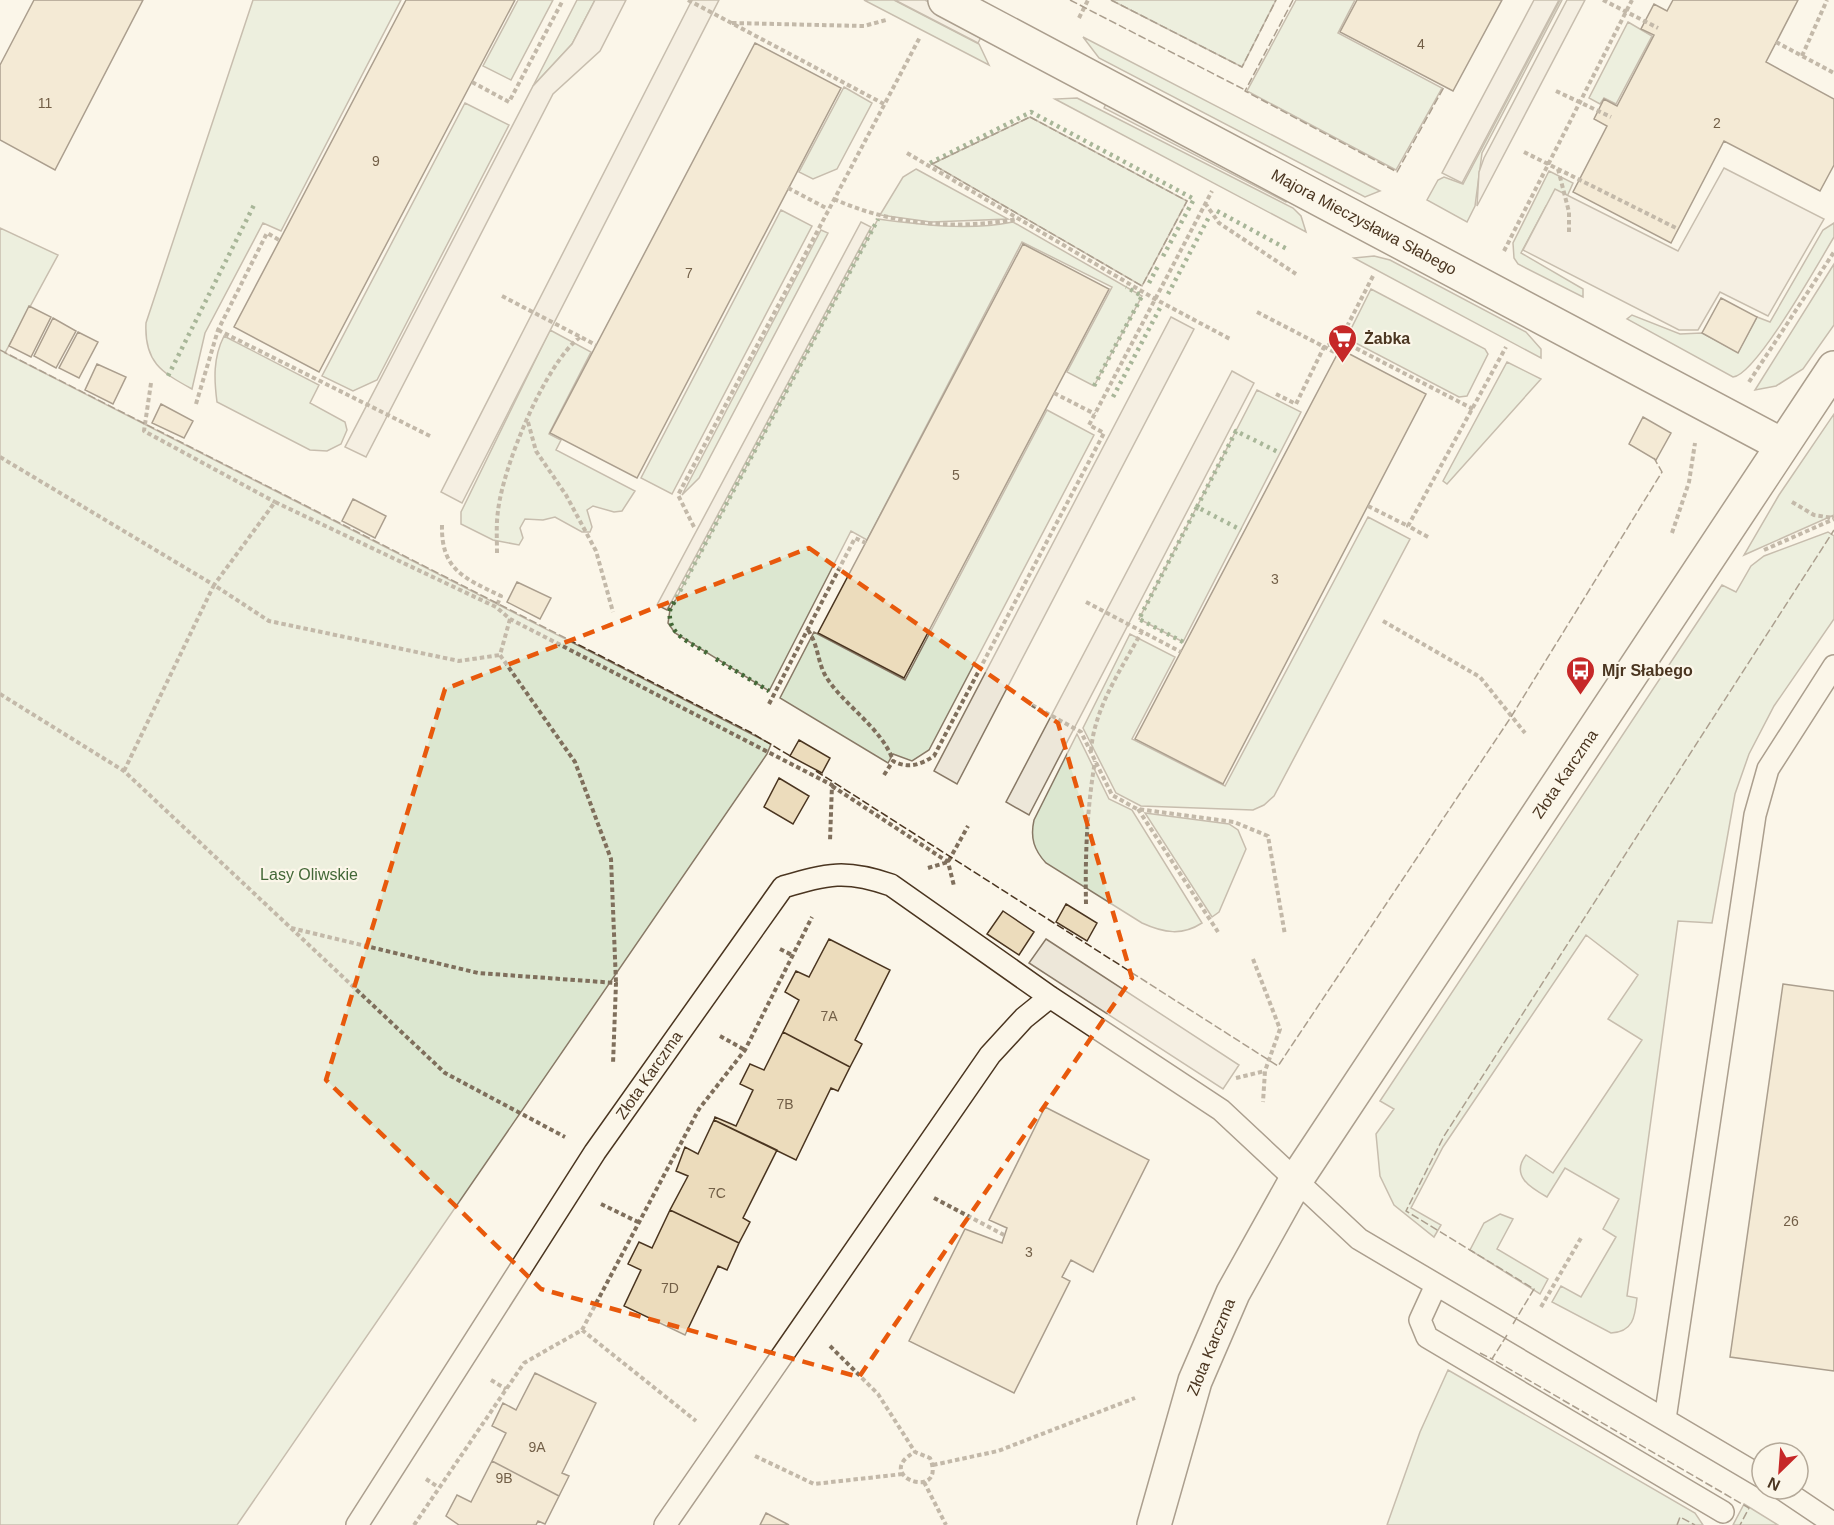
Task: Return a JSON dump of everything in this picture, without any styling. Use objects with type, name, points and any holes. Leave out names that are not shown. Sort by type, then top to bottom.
[{"type":"street","name":"Majora Mieczysława Słabego","points":[[945,0],[1782,445]]},
{"type":"street","name":"Złota Karczma","points":[[1154,1525],[1195,1381],[1233,1293],[1296,1180],[1834,368]]},
{"type":"lane","points":[[1665,1419],[1755,815],[1768,769],[1834,666]]},
{"type":"lane","name":"Złota Karczma","points":[[357,1525],[595,1152],[783,887],[830,874],[862,876],[891,885],[1050,997],[1221,1110],[1296,1180]]},
{"type":"lane","points":[[665,1525],[990,1055],[1024,1017],[1050,997]]},
{"type":"lane","points":[[1296,1180],[1359,1239],[1750,1470]]},
{"type":"lane","points":[[1436,1285],[1420,1320],[1427,1337],[1723,1512]]},
{"type":"lane","points":[[1800,1501],[1834,1524]]},
{"type":"path","points":[[472,82],[509,102],[563,0]]},
{"type":"path","points":[[688,0],[884,104]]},
{"type":"path","points":[[1079,18],[1088,0]]},
{"type":"path","points":[[1603,0],[1658,28]]},
{"type":"path","points":[[1504,251],[1632,0]]},
{"type":"path","points":[[1802,56],[1827,0]]},
{"type":"path","points":[[731,23],[864,26],[886,20]]},
{"type":"path","points":[[694,528],[678,495],[920,37]]},
{"type":"path","points":[[1776,42],[1834,73]]},
{"type":"path","points":[[1556,91],[1611,117]]},
{"type":"path","points":[[1524,152],[1678,230]]},
{"type":"path","points":[[907,153],[1155,298],[1230,339]]},
{"type":"path","points":[[1558,168],[1569,212],[1569,232]]},
{"type":"path","points":[[788,188],[828,209]]},
{"type":"path","points":[[808,630],[817,643],[825,673],[882,741],[893,761],[911,766],[923,764],[934,756],[1104,433],[1089,425],[1212,191]]},
{"type":"path","points":[[834,199],[880,218],[931,224],[996,223],[1018,219]]},
{"type":"path","points":[[1205,203],[1219,223],[1296,274]]},
{"type":"path","points":[[196,404],[218,330],[267,233],[279,240]]},
{"type":"path","points":[[1747,386],[1834,252]]},
{"type":"path","points":[[1276,394],[1296,404],[1324,347],[1340,340],[1373,276]]},
{"type":"path","points":[[502,296],[596,345]]},
{"type":"path","points":[[1257,312],[1338,354]]},
{"type":"path","points":[[218,330],[430,436]]},
{"type":"path","points":[[497,553],[500,501],[509,463],[527,421],[559,358],[580,337]]},
{"type":"path","points":[[1340,340],[1473,409]]},
{"type":"path","points":[[1408,526],[1506,347]]},
{"type":"path","points":[[151,382],[144,430],[275,502],[496,607],[510,619],[832,785],[948,862],[967,938]]},
{"type":"path","points":[[1054,393],[1095,414]]},
{"type":"path","points":[[527,421],[536,451],[566,495],[596,551],[613,612]]},
{"type":"path","points":[[1672,533],[1689,482],[1695,440]]},
{"type":"path","points":[[0,457],[214,585],[268,621],[459,661],[500,655]]},
{"type":"path","points":[[123,771],[214,585],[275,502]]},
{"type":"path","points":[[1368,506],[1428,537]]},
{"type":"path","points":[[1757,553],[1834,519]]},
{"type":"path","points":[[442,525],[442,548],[450,563],[471,581],[501,596],[496,607]]},
{"type":"path","points":[[769,704],[855,538],[866,543]]},
{"type":"path","points":[[1086,602],[1181,652]]},
{"type":"path","points":[[500,655],[510,619]]},
{"type":"path","points":[[1383,621],[1480,677],[1525,734]]},
{"type":"path","points":[[1090,751],[1092,732],[1106,699],[1142,631]]},
{"type":"path","points":[[500,655],[575,762],[611,860],[616,982],[613,1067],[642,1086]]},
{"type":"path","points":[[0,694],[123,771],[445,1073],[595,1152]]},
{"type":"path","points":[[1032,705],[1081,732],[1112,795],[1137,809],[1234,822],[1268,836],[1284,935]]},
{"type":"path","points":[[884,775],[893,761]]},
{"type":"path","points":[[1086,904],[1085,844],[1088,799],[1095,761]]},
{"type":"path","points":[[830,874],[832,785]]},
{"type":"path","points":[[1137,809],[1218,932]]},
{"type":"path","points":[[948,862],[968,826]]},
{"type":"path","points":[[414,1525],[524,1363],[582,1330],[699,1109],[746,1050],[812,917],[818,912]]},
{"type":"path","points":[[290,928],[478,973],[616,982]]},
{"type":"path","points":[[1253,959],[1280,1029],[1264,1071],[1263,1104],[1270,1111]]},
{"type":"path","points":[[596,1201],[638,1222]]},
{"type":"path","points":[[940,1201],[1004,1235]]},
{"type":"path","points":[[1540,1307],[1581,1238]]},
{"type":"path","points":[[582,1330],[691,1418]]},
{"type":"path","points":[[834,1348],[878,1394],[915,1452],[930,1458],[933,1465],[932,1475],[924,1482],[916,1484],[908,1481],[903,1474],[902,1465],[907,1456],[915,1452]]},
{"type":"path","points":[[497,1384],[506,1389]]},
{"type":"path","points":[[933,1465],[998,1451],[1135,1398]]},
{"type":"path","points":[[760,1459],[814,1484],[903,1474]]},
{"type":"path","points":[[924,1482],[946,1525]]},
{"type":"highlighted area","points":[[809,548],[1058,723],[1132,978],[859,1377],[541,1289],[326,1080],[445,689]]},
{"type":"green space","points":[[253,0],[401,0],[281,231],[263,223],[205,333],[192,389],[163,371],[152,357],[146,336],[146,323]]},
{"type":"green space","points":[[518,0],[553,0],[511,80],[483,66]]},
{"type":"green space","points":[[577,0],[595,0],[572,44],[533,86]]},
{"type":"green space","points":[[864,0],[894,0],[979,44],[989,65]]},
{"type":"green space","points":[[1111,0],[1276,0],[1242,67]]},
{"type":"green space","points":[[1296,0],[1355,0],[1338,33],[1442,88],[1396,170],[1247,91]]},
{"type":"green space","points":[[1562,0],[1482,153],[1475,206],[1467,222],[1427,200],[1438,180],[1444,177],[1463,184]]},
{"type":"green space","points":[[1628,22],[1652,36],[1616,104],[1604,98],[1600,104],[1589,98]]},
{"type":"green space","points":[[1083,37],[1380,191],[1365,197],[1099,58]]},
{"type":"green space","points":[[844,87],[872,103],[837,169],[813,179],[799,172]]},
{"type":"green space","points":[[1077,98],[1293,208],[1301,216],[1306,232],[1055,99]]},
{"type":"green space","points":[[465,103],[509,125],[377,380],[353,391],[322,376]]},
{"type":"green space","points":[[1030,117],[1187,201],[1142,286],[932,164]]},
{"type":"green space","points":[[916,169],[1008,219],[931,222],[880,215],[903,177]]},
{"type":"green space","points":[[1549,171],[1573,183],[1566,199],[1546,206],[1521,253],[1583,289],[1583,297],[1518,264],[1514,258],[1513,243]]},
{"type":"green space","points":[[781,210],[812,226],[672,494],[641,478]]},
{"type":"green space","points":[[878,219],[962,227],[1013,222],[1142,296],[1094,386],[1067,372],[1112,287],[1022,242],[867,540],[851,531],[769,691],[675,633],[668,623],[670,610]]},
{"type":"green space","points":[[1834,223],[1834,237],[1787,316],[1756,358],[1733,377],[1627,319],[1632,315],[1680,334],[1702,333],[1738,352],[1757,317],[1770,322],[1823,230]]},
{"type":"green space","name":"Lasy Oliwskie","points":[[0,228],[58,255],[5,353],[771,744],[767,754],[237,1525],[0,1525]]},
{"type":"green space","points":[[821,230],[828,233],[699,478],[682,495]]},
{"type":"green space","points":[[1374,256],[1390,260],[1526,332],[1541,349],[1541,358],[1354,258]]},
{"type":"green space","points":[[1834,264],[1834,325],[1803,369],[1776,386],[1755,390]]},
{"type":"green space","points":[[1371,289],[1485,349],[1488,354],[1467,396],[1459,397],[1350,340],[1349,333]]},
{"type":"green space","points":[[550,330],[591,352],[549,434],[561,440],[556,450],[635,491],[622,511],[614,512],[593,506],[587,510],[592,527],[590,532],[582,532],[555,517],[543,520],[525,519],[520,528],[523,538],[519,545],[493,540],[461,524],[461,512]]},
{"type":"green space","points":[[224,336],[319,385],[310,403],[345,422],[347,430],[341,444],[327,451],[310,450],[217,402],[215,369]]},
{"type":"green space","points":[[1507,362],[1541,379],[1447,484],[1443,481]]},
{"type":"green space","points":[[1257,390],[1301,412],[1183,642],[1139,619]]},
{"type":"green space","points":[[1047,410],[1094,435],[929,750],[912,761],[893,754],[888,763],[780,698],[814,632],[905,680]]},
{"type":"green space","points":[[1834,414],[1834,515],[1744,555],[1779,495]]},
{"type":"green space","points":[[1368,517],[1410,539],[1274,796],[1264,805],[1253,810],[1141,806],[1116,793],[1083,728],[1130,634],[1175,657],[1132,739],[1225,786]]},
{"type":"green space","points":[[1828,532],[1834,536],[1834,619],[1774,706],[1749,754],[1735,794],[1712,923],[1678,921],[1627,1296],[1637,1298],[1635,1311],[1631,1322],[1624,1330],[1611,1333],[1552,1302],[1561,1286],[1581,1297],[1616,1237],[1603,1229],[1619,1199],[1565,1168],[1547,1197],[1524,1180],[1520,1169],[1526,1155],[1553,1173],[1642,1040],[1608,1019],[1638,975],[1586,935],[1443,1147],[1411,1208],[1441,1225],[1434,1237],[1394,1205],[1380,1176],[1376,1134],[1394,1109],[1380,1101],[1722,585],[1736,592],[1751,566],[1764,556]]},
{"type":"green space","points":[[1077,734],[1109,799],[1132,810],[1202,923],[1187,930],[1173,932],[1142,923],[1046,863],[1038,853],[1032,832],[1034,820]]},
{"type":"green space","points":[[1145,813],[1229,824],[1238,830],[1246,849],[1219,912],[1212,917]]},
{"type":"green space","points":[[1500,1214],[1513,1219],[1497,1249],[1548,1279],[1540,1294],[1470,1250],[1484,1223]]},
{"type":"green space","points":[[1448,1370],[1695,1513],[1703,1525],[1387,1525],[1420,1432]]},
{"type":"green space","points":[[1744,1504],[1778,1525],[1733,1525]]},
{"type":"shaded area","points":[[595,0],[626,0],[600,51],[553,94],[366,457],[345,447],[533,86],[572,44]]},
{"type":"shaded area","points":[[692,0],[719,0],[462,503],[441,492]]},
{"type":"shaded area","points":[[895,0],[925,0],[984,31],[978,43]]},
{"type":"shaded area","points":[[1534,0],[1559,0],[1462,183],[1442,173]]},
{"type":"shaded area","points":[[1567,0],[1585,0],[1477,206],[1479,172],[1484,158]]},
{"type":"shaded area","points":[[1109,97],[1291,191],[1286,202],[1104,108]]},
{"type":"shaded area","points":[[1724,168],[1824,219],[1768,316],[1720,292],[1698,330],[1679,330],[1523,250],[1555,189],[1678,251]]},
{"type":"shaded area","points":[[861,222],[871,227],[667,610],[657,605]]},
{"type":"shaded area","points":[[1171,317],[1194,329],[957,784],[934,771]]},
{"type":"shaded area","points":[[1232,371],[1254,383],[1029,815],[1006,802]]},
{"type":"shaded area","points":[[1046,939],[1239,1065],[1223,1089],[1029,963]]},
{"type":"building","points":[[34,0],[143,0],[55,170],[0,140],[0,65]]},
{"type":"building","points":[[406,0],[515,0],[319,372],[234,327]]},
{"type":"building","points":[[1357,0],[1502,0],[1453,91],[1340,32]]},
{"type":"building","points":[[1673,0],[1798,0],[1766,62],[1834,99],[1834,165],[1820,191],[1724,141],[1671,243],[1573,192],[1607,126],[1594,119],[1604,99],[1617,106],[1654,35],[1641,29],[1654,4],[1667,11]]},
{"type":"building","points":[[755,43],[841,88],[637,478],[550,433]]},
{"type":"building","points":[[1023,244],[1109,289],[904,678],[818,633]]},
{"type":"building","points":[[1721,298],[1757,317],[1738,353],[1702,333]]},
{"type":"building","points":[[29,306],[51,317],[31,357],[9,346]]},
{"type":"building","points":[[53,318],[76,331],[56,368],[34,356]]},
{"type":"building","points":[[78,332],[98,342],[79,378],[59,368]]},
{"type":"building","points":[[1340,349],[1426,394],[1223,784],[1135,739]]},
{"type":"building","points":[[97,364],[126,377],[113,404],[85,390]]},
{"type":"building","points":[[161,404],[193,421],[184,438],[152,423]]},
{"type":"building","points":[[1643,417],[1671,433],[1656,460],[1629,444]]},
{"type":"building","points":[[353,499],[386,516],[375,538],[342,521]]},
{"type":"building","points":[[517,582],[551,598],[540,619],[507,602]]},
{"type":"building","points":[[799,740],[830,758],[822,773],[790,756]]},
{"type":"building","points":[[779,778],[809,796],[793,824],[764,807]]},
{"type":"building","points":[[1066,904],[1097,923],[1087,941],[1056,922]]},
{"type":"building","points":[[1003,911],[1034,932],[1019,955],[987,934]]},
{"type":"building","points":[[829,939],[890,970],[855,1040],[862,1044],[850,1067],[783,1032],[799,1000],[785,992],[796,971],[809,977]]},
{"type":"building","points":[[1783,984],[1834,991],[1834,1371],[1730,1357]]},
{"type":"building","points":[[783,1032],[850,1067],[838,1091],[831,1088],[796,1160],[714,1120],[715,1117],[736,1126],[753,1090],[740,1084],[750,1064],[764,1070]]},
{"type":"building","points":[[1045,1107],[1149,1160],[1093,1272],[1071,1260],[1062,1277],[1070,1281],[1014,1393],[909,1341],[965,1229],[1002,1243],[1007,1228],[989,1220]]},
{"type":"building","points":[[714,1120],[777,1150],[743,1218],[750,1222],[739,1243],[670,1210],[688,1176],[676,1171],[685,1147],[698,1154]]},
{"type":"building","points":[[670,1210],[739,1243],[727,1270],[718,1266],[685,1335],[624,1306],[641,1270],[628,1264],[639,1242],[652,1248]]},
{"type":"building","points":[[535,1373],[596,1403],[562,1473],[569,1476],[559,1496],[492,1461],[506,1433],[492,1426],[503,1403],[516,1410]]},
{"type":"building","points":[[492,1461],[559,1496],[545,1524],[538,1521],[536,1525],[459,1525],[446,1516],[457,1495],[471,1502]]},
{"type":"building","points":[[766,1513],[789,1525],[760,1525]]},
{"type":"hedge","points":[[930,163],[1031,112],[1194,199],[1161,260]]},
{"type":"hedge","points":[[168,376],[254,205]]},
{"type":"hedge","points":[[1217,211],[1287,249]]},
{"type":"hedge","points":[[1168,294],[1209,217]]},
{"type":"hedge","points":[[707,653],[686,641],[675,631],[670,619],[670,610],[878,219]]},
{"type":"hedge","points":[[1149,283],[1158,266]]},
{"type":"hedge","points":[[1094,386],[1142,296],[1126,287]]},
{"type":"hedge","points":[[1113,397],[1160,308]]},
{"type":"hedge","points":[[1197,507],[1236,431],[1280,453]]},
{"type":"hedge","points":[[1183,642],[1139,619],[1197,507],[1241,530]]},
{"type":"hedge","points":[[716,659],[769,691]]},
{"type":"fence","points":[[1070,0],[1245,90]]},
{"type":"fence","points":[[1111,0],[1242,67],[1276,0]]},
{"type":"fence","points":[[1293,0],[1245,91],[1397,172],[1444,87]]},
{"type":"fence","points":[[1030,117],[1187,201],[1142,286],[932,164],[1030,117]]},
{"type":"fence","points":[[0,350],[750,732],[792,757]]},
{"type":"fence","points":[[816,771],[1278,1066],[1511,717],[1662,472],[1654,458]]},
{"type":"fence","points":[[1513,1324],[1534,1289],[1406,1211],[1444,1136],[1834,530]]},
{"type":"fence","points":[[1507,1335],[1492,1359],[1749,1508],[1740,1525]]},
{"type":"fence","points":[[1480,1353],[1492,1359]]},
{"type":"fence","points":[[1677,1525],[1680,1517],[1695,1525]]},
{"type":"place","name":"Żabka","points":[[1343,364]]},
{"type":"place","name":"Mjr Słabego","points":[[1581,696]]}]
